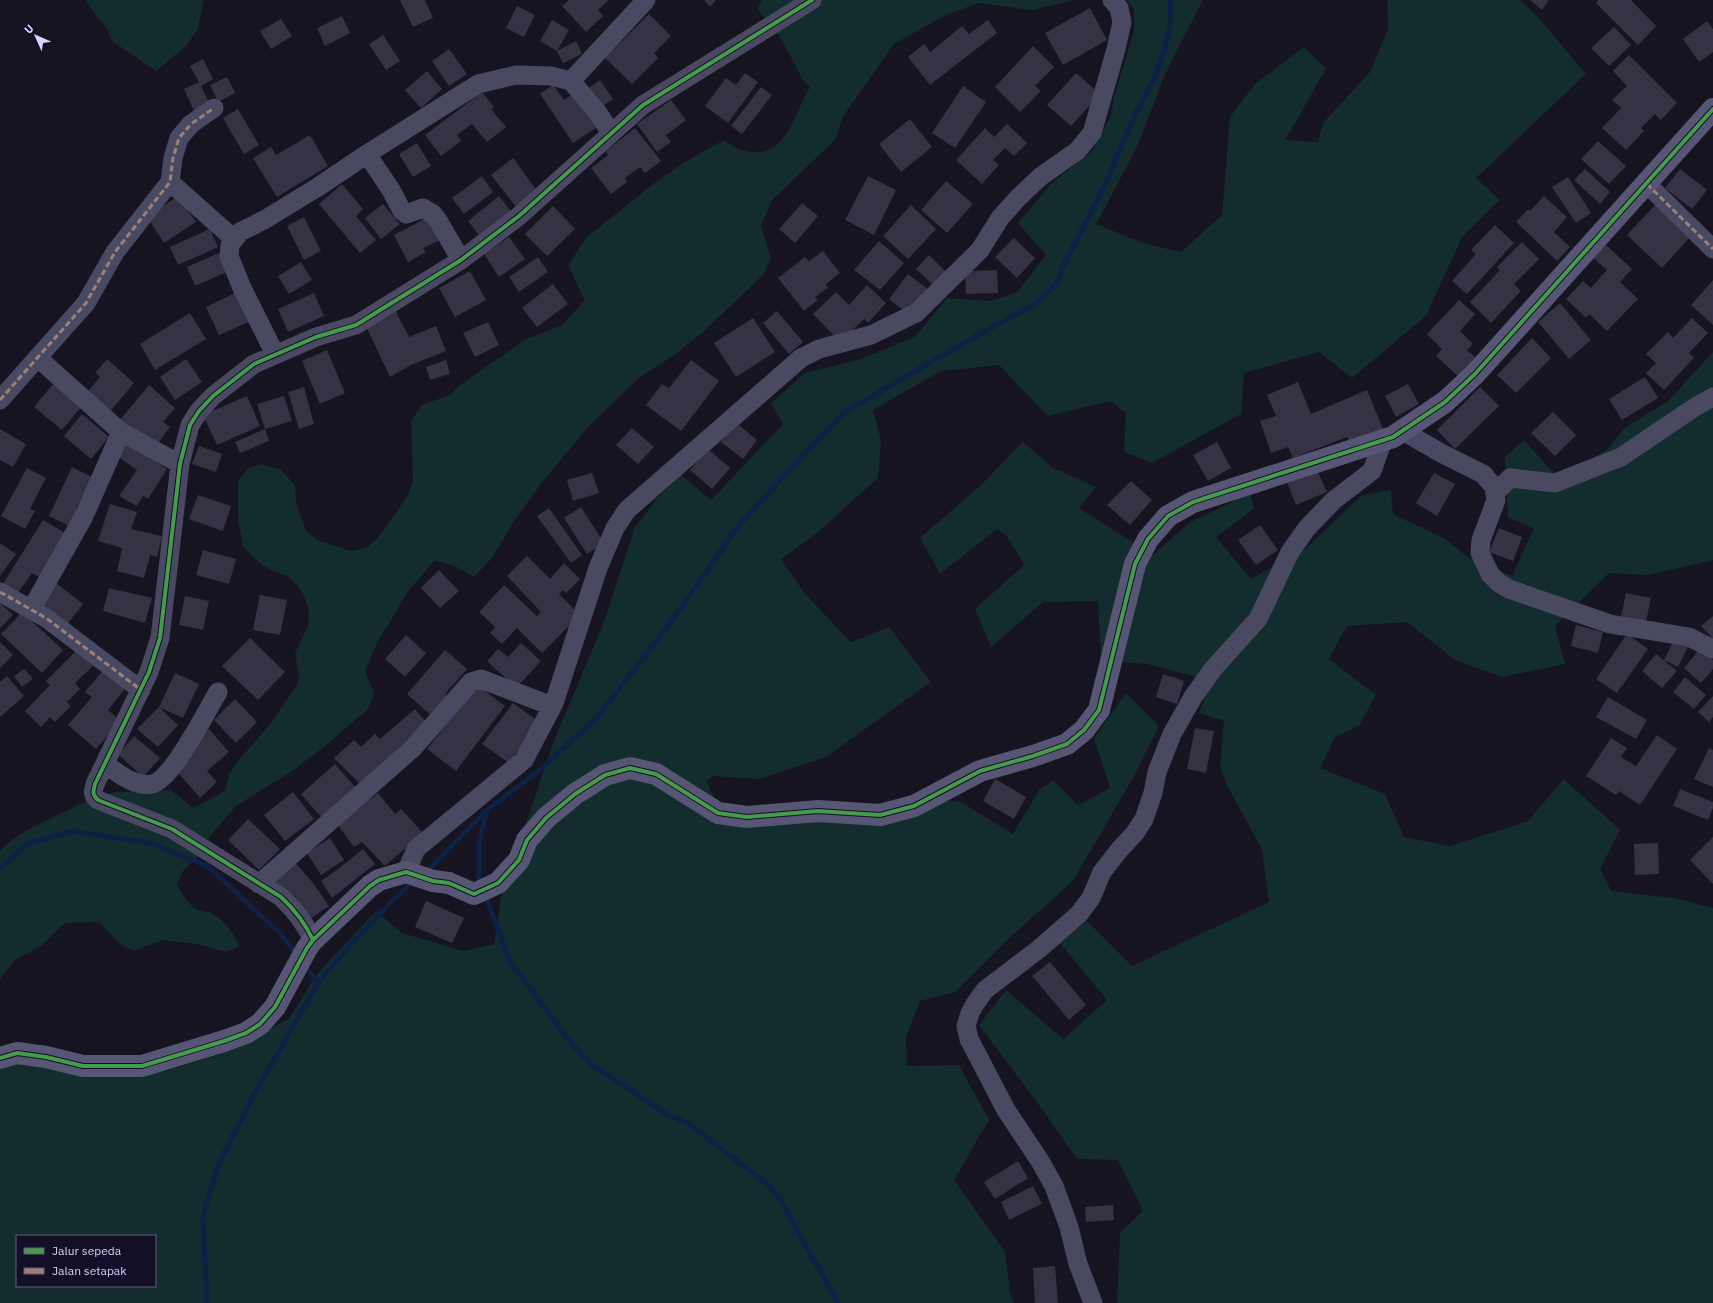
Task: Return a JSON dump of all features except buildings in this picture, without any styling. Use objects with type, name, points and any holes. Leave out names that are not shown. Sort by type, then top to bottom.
[{"type":"street","points":[[571,81],[646,0]]},
{"type":"street","points":[[310,944],[307,928],[296,912],[281,897],[172,829],[98,800],[94,796],[93,791],[149,672],[160,638],[180,464],[190,425],[213,396],[226,384],[254,364],[316,337],[356,325],[461,260],[519,216],[643,106],[812,0]]},
{"type":"street","points":[[406,872],[416,849],[524,760],[554,704],[598,568],[615,528],[627,510],[801,358],[819,349],[871,335],[916,313],[980,250],[1000,218],[1016,199],[1040,177],[1077,151],[1092,133],[1122,22],[1119,8],[1112,0]]},
{"type":"street","points":[[275,354],[242,288],[229,256],[230,245],[240,232],[311,191],[478,84],[516,75],[551,76],[571,81],[598,113],[611,133]]},
{"type":"street","points":[[0,400],[86,303],[115,252],[170,182],[173,158],[179,138],[192,124],[214,108]]},
{"type":"street","points":[[0,1058],[17,1053],[83,1066],[142,1066],[217,1044],[246,1033],[260,1024],[275,1007],[310,944],[370,886],[379,880],[406,872],[433,881],[449,883],[474,894],[498,883],[519,860],[527,840],[546,818],[575,794],[605,775],[630,768],[656,774],[718,813],[747,817],[818,811],[880,816],[914,806],[980,770],[1033,756],[1067,744],[1084,730],[1099,710],[1135,564],[1148,539],[1168,516],[1193,502],[1383,440],[1403,431],[1445,402],[1475,374],[1713,109]]},
{"type":"street","points":[[367,154],[391,190],[402,211],[406,214],[422,208],[433,214],[461,260]]},
{"type":"street","points":[[170,182],[234,239]]},
{"type":"street","points":[[1647,184],[1713,249]]},
{"type":"street","points":[[38,358],[121,432],[180,464]]},
{"type":"street","points":[[1495,493],[1510,478],[1555,483],[1621,458],[1695,407],[1713,397]]},
{"type":"street","points":[[1403,431],[1441,453],[1483,474],[1494,487],[1496,500],[1481,540],[1480,553],[1490,574],[1499,583],[1509,589],[1610,624],[1689,637],[1713,649]]},
{"type":"street","points":[[31,610],[84,516],[121,432]]},
{"type":"street","points":[[1093,1303],[1078,1264],[1069,1227],[1054,1186],[1040,1161],[1006,1110],[969,1040],[966,1026],[970,1013],[974,1004],[985,990],[1039,949],[1079,914],[1091,898],[1102,872],[1135,833],[1144,819],[1153,793],[1157,772],[1161,761],[1172,734],[1192,696],[1213,669],[1258,619],[1290,552],[1307,528],[1334,500],[1372,471],[1383,440]]},
{"type":"street","points":[[0,592],[46,618],[140,690]]},
{"type":"street","points":[[259,884],[413,748],[471,682],[481,679],[544,702],[554,704]]},
{"type":"street","points":[[105,764],[126,779],[145,784],[153,784],[176,764],[218,692]]},
{"type":"green space","points":[[86,0],[204,0],[198,29],[186,46],[156,71],[112,41],[106,27],[96,16]]},
{"type":"green space","points":[[762,0],[1074,0],[1032,10],[979,3],[948,14],[894,44],[842,118],[836,139],[772,200],[761,225],[771,259],[762,276],[702,333],[673,356],[640,377],[589,426],[543,481],[512,524],[492,558],[474,577],[457,567],[435,560],[409,590],[377,643],[365,671],[374,693],[368,709],[325,746],[295,769],[236,806],[211,835],[201,854],[183,871],[177,885],[191,906],[199,910],[209,912],[219,918],[231,931],[240,946],[226,952],[197,944],[162,940],[134,951],[120,944],[99,922],[65,923],[41,946],[15,960],[0,979],[0,851],[13,839],[27,830],[80,804],[114,792],[171,790],[193,808],[220,794],[226,789],[229,774],[242,756],[268,727],[297,685],[299,678],[295,653],[308,626],[309,610],[304,596],[296,584],[285,575],[271,570],[258,562],[243,546],[238,518],[238,481],[247,469],[261,464],[281,470],[295,485],[296,502],[306,531],[317,540],[351,551],[366,548],[377,539],[408,495],[413,481],[411,421],[422,405],[450,395],[460,385],[526,339],[562,325],[585,300],[568,265],[587,237],[653,184],[683,163],[724,140],[744,151],[764,152],[774,147],[789,130],[810,87],[803,80],[783,42],[757,8]]},
{"type":"green space","points":[[1127,0],[1203,0],[1166,72],[1137,147],[1096,224],[1143,243],[1181,252],[1222,215],[1230,117],[1255,84],[1304,47],[1326,69],[1285,140],[1318,142],[1323,123],[1370,72],[1388,29],[1387,0],[1520,0],[1538,17],[1586,74],[1476,178],[1500,200],[1462,237],[1426,316],[1352,378],[1319,352],[1244,373],[1241,414],[1152,463],[1124,452],[1126,413],[1110,401],[1048,416],[999,365],[941,371],[873,410],[881,440],[878,478],[817,533],[781,559],[806,595],[851,642],[889,627],[931,682],[826,757],[760,779],[714,776],[707,781],[716,804],[814,819],[941,799],[961,802],[1013,834],[1039,790],[1053,780],[1078,805],[1110,788],[1094,738],[1126,693],[1159,726],[1133,778],[1073,881],[1018,930],[955,992],[920,1001],[906,1037],[907,1066],[959,1065],[989,1120],[954,1180],[1005,1252],[1010,1293],[1014,1303],[0,1303],[0,1067],[18,1059],[80,1072],[162,1072],[221,1054],[289,1019],[317,974],[376,911],[402,933],[464,951],[494,944],[501,898],[553,743],[604,622],[635,527],[659,496],[681,475],[711,500],[783,424],[771,403],[805,373],[858,360],[915,337],[947,298],[991,301],[1017,292],[1046,255],[1018,223],[1051,184],[1093,150],[1110,117],[1116,90],[1134,31],[1134,9]]},
{"type":"green space","points":[[1713,352],[1713,560],[1648,575],[1609,573],[1555,626],[1565,664],[1502,677],[1455,660],[1407,622],[1347,626],[1329,659],[1376,695],[1359,726],[1335,737],[1320,768],[1385,794],[1404,837],[1450,846],[1528,821],[1564,779],[1620,830],[1600,869],[1611,891],[1673,898],[1713,908],[1713,1303],[1117,1303],[1120,1233],[1143,1211],[1118,1160],[1077,1159],[1042,1109],[979,1025],[1006,990],[1063,1039],[1107,1000],[1060,943],[1087,921],[1132,966],[1269,902],[1262,850],[1226,783],[1220,767],[1224,721],[1199,713],[1207,690],[1193,676],[1147,664],[1101,661],[1098,601],[1043,602],[991,647],[975,609],[1024,565],[1007,536],[997,529],[940,574],[920,538],[981,485],[1023,442],[1053,468],[1096,487],[1079,508],[1153,555],[1189,523],[1250,493],[1254,509],[1216,537],[1251,579],[1306,548],[1362,495],[1391,490],[1393,514],[1445,539],[1469,558],[1512,576],[1534,529],[1508,517],[1505,457],[1524,440],[1559,479],[1608,449],[1623,429],[1668,401]]},
{"type":"waterway","points":[[482,885],[479,879],[479,842],[487,810],[537,772],[595,720],[668,626],[739,525],[845,412],[969,340],[1037,303],[1055,286],[1060,277],[1061,270],[1106,183],[1136,112],[1153,81],[1164,52],[1171,21],[1170,0]]},
{"type":"waterway","points":[[424,873],[486,811]]},
{"type":"waterway","points":[[0,869],[27,844],[72,831],[150,843],[207,866],[280,933],[297,955]]},
{"type":"waterway","points":[[207,1303],[203,1220],[206,1204],[220,1161],[252,1098],[318,983],[352,943],[393,900],[415,880]]},
{"type":"waterway","points":[[485,894],[509,960],[570,1042],[591,1064],[665,1113],[691,1125],[768,1185],[778,1196],[838,1303]]},
{"type":"waterway","points":[[304,965],[318,983]]},
{"type":"marked path","points":[[0,400],[86,303],[115,252],[170,182],[173,158],[179,138],[191,124],[214,108]]},
{"type":"marked path","points":[[1647,184],[1713,249]]},
{"type":"marked path","points":[[0,592],[46,618],[141,690]]},
{"type":"cycle path","points":[[313,940],[299,917],[281,897],[172,829],[98,800],[93,791],[149,672],[160,638],[180,464],[190,425],[199,411],[213,396],[254,364],[316,337],[356,325],[461,260],[519,216],[643,105],[812,0]]},
{"type":"cycle path","points":[[0,1058],[17,1053],[46,1057],[83,1066],[142,1066],[246,1033],[260,1024],[275,1007],[307,948],[313,940],[370,886],[379,880],[406,872],[433,881],[449,883],[474,894],[498,883],[519,860],[527,840],[546,818],[575,794],[605,775],[630,768],[656,774],[718,813],[747,817],[818,811],[880,815],[914,806],[980,771],[1033,756],[1067,744],[1084,730],[1099,710],[1135,564],[1148,539],[1168,516],[1193,502],[1393,437],[1445,402],[1475,374],[1713,109]]}]
